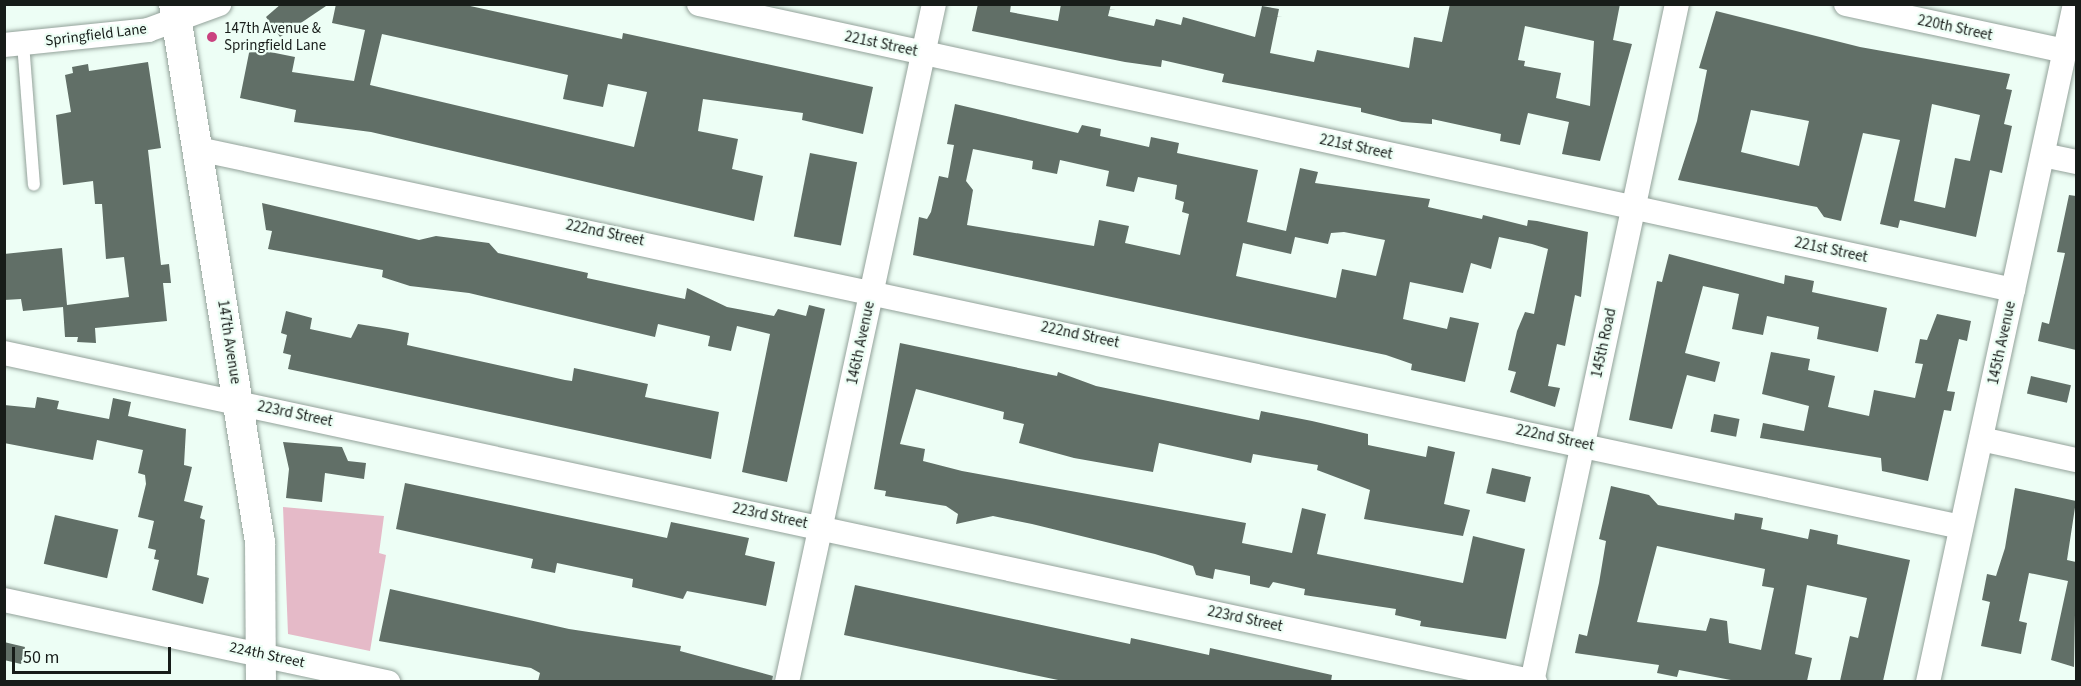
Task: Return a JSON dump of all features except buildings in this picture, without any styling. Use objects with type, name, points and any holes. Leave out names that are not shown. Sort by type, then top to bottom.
[{"type":"street","name":"Springfield Lane","points":[[14,44],[148,30],[175,13],[219,4]]},
{"type":"street","name":"221st Street","points":[[699,4],[2013,290]]},
{"type":"street","name":"146th Avenue","points":[[787,681],[934,4]]},
{"type":"street","name":"145th Road","points":[[1533,681],[1677,4]]},
{"type":"street","name":"220th Street","points":[[1846,4],[2065,51]]},
{"type":"street","name":"145th Avenue","points":[[1931,681],[1961,527],[2075,4]]},
{"type":"street","name":"147th Avenue","points":[[175,13],[239,402],[265,581],[262,668]]},
{"type":"street","name":"222nd Street","points":[[198,149],[872,290],[1961,527]]},
{"type":"street","points":[[2043,155],[2076,162]]},
{"type":"street","name":"223rd Street","points":[[4,353],[1533,681]]},
{"type":"street","points":[[1981,439],[2076,460]]},
{"type":"street","name":"224th Street","points":[[4,600],[262,668],[388,681]]},
{"type":"lane","points":[[14,44],[34,185]]},
{"type":"shaded area","points":[[283,507],[384,516],[379,553],[386,555],[370,651],[288,634]]},
{"type":"place","name":"147th Avenue & Springfield Lane","points":[[212,37]]}]
